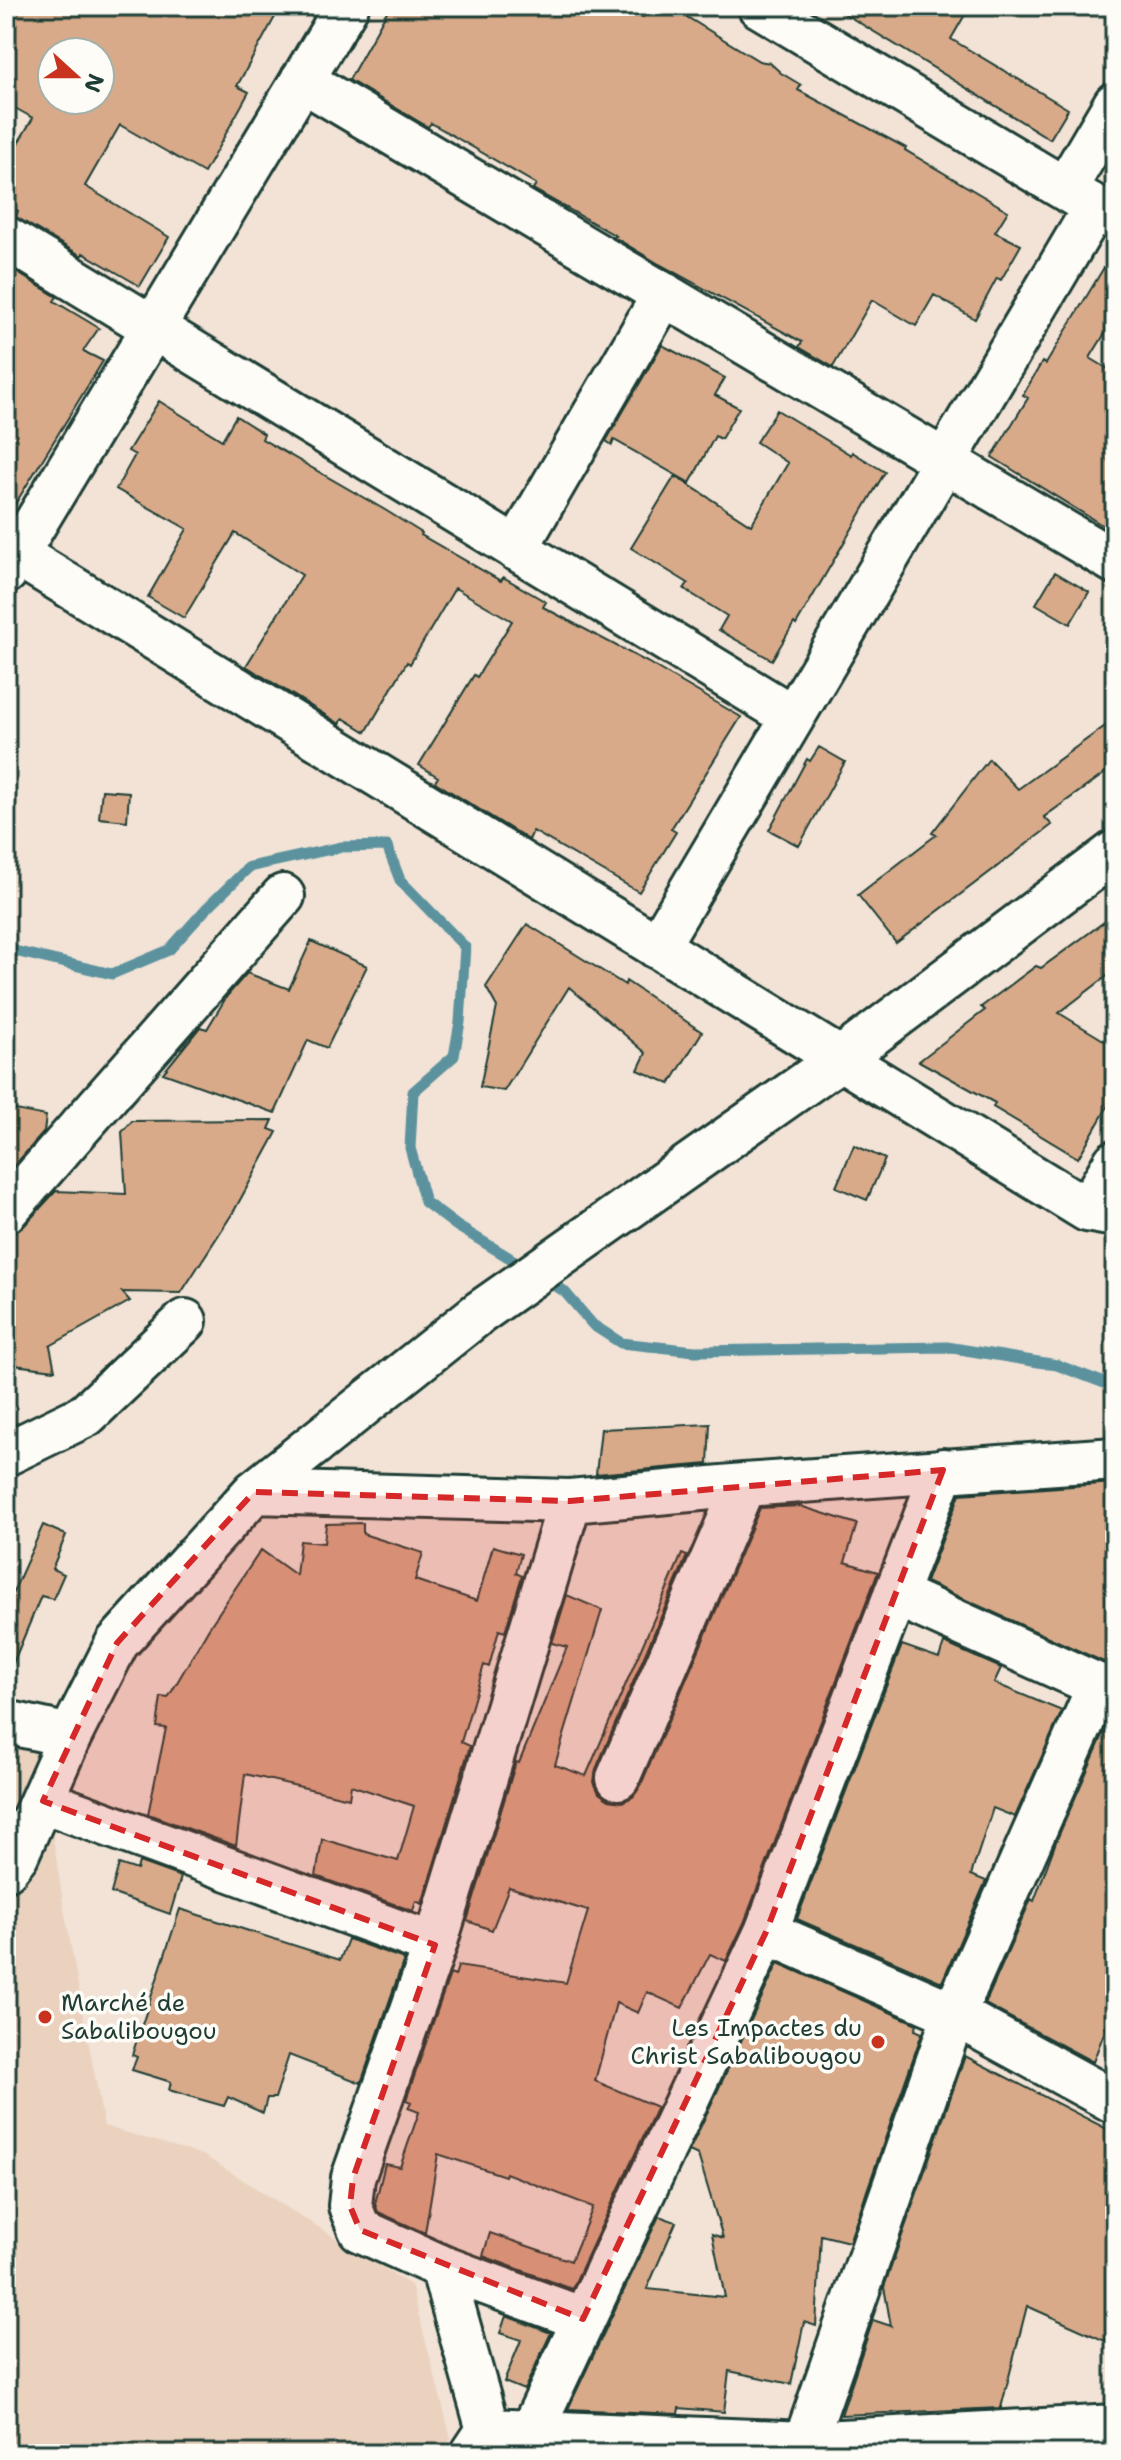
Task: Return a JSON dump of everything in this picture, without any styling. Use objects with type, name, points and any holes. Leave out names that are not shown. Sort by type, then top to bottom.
[{"type":"street","points":[[347,6],[11,563],[1101,1212],[1115,1162]]},
{"type":"street","points":[[763,7],[1092,205]]},
{"type":"street","points":[[302,80],[1115,562]]},
{"type":"street","points":[[657,947],[1092,205],[1115,104]]},
{"type":"street","points":[[6,238],[793,717]]},
{"type":"street","points":[[516,549],[664,294]]},
{"type":"street","points":[[6,1869],[17,1855],[70,1736],[117,1643],[254,1492],[479,1313],[840,1059],[1115,852]]},
{"type":"street","points":[[6,1211],[283,896]]},
{"type":"street","points":[[6,1454],[86,1415],[185,1321]]},
{"type":"street","points":[[254,1492],[570,1501],[744,1485],[1115,1459]]},
{"type":"street","points":[[531,2432],[766,1932],[943,1470]]},
{"type":"street","points":[[618,1778],[744,1485]]},
{"type":"street","points":[[570,1501],[435,1945],[353,2178],[350,2206],[360,2230],[442,2267],[583,2319]]},
{"type":"street","points":[[803,2448],[954,2014],[1107,1689],[895,1594]]},
{"type":"street","points":[[6,1722],[70,1736]]},
{"type":"street","points":[[43,1801],[435,1945]]},
{"type":"street","points":[[766,1932],[954,2014],[1115,2102]]},
{"type":"street","points":[[442,2267],[480,2442],[531,2432],[803,2448],[1095,2436]]},
{"type":"highlighted area","points":[[943,1470],[766,1932],[583,2319],[360,2230],[350,2206],[353,2178],[435,1945],[43,1801],[117,1643],[254,1492],[570,1501]]},
{"type":"shaded area","name":"Marché de Sabalibougou","points":[[6,1744],[39,1744],[64,1909],[104,2126],[203,2155],[411,2285],[451,2438],[440,2454],[6,2454]]},
{"type":"building","points":[[6,6],[281,6],[237,86],[249,92],[204,173],[120,125],[85,186],[169,237],[140,286],[16,217],[18,211],[6,204],[6,163],[33,118],[6,103]]},
{"type":"building","points":[[390,6],[623,6],[643,17],[649,6],[669,6],[759,61],[770,63],[801,85],[798,90],[906,148],[1008,211],[995,232],[1021,245],[1001,280],[997,278],[975,319],[934,295],[916,326],[872,300],[833,367],[799,347],[802,342],[659,264],[533,189],[536,184],[431,123],[428,127],[349,80]]},
{"type":"building","points":[[832,6],[970,6],[951,39],[1068,109],[1050,139]]},
{"type":"building","points":[[1115,249],[1115,317],[1090,358],[1115,373],[1115,533],[992,457],[1028,398],[1023,395],[1042,362],[1046,364]]},
{"type":"building","points":[[6,266],[57,297],[54,301],[99,328],[83,351],[103,361],[6,519]]},
{"type":"building","points":[[662,345],[725,378],[715,395],[739,408],[721,439],[715,436],[690,483],[614,440],[612,445],[606,441]]},
{"type":"building","points":[[159,401],[222,440],[236,416],[264,434],[262,439],[385,510],[421,535],[501,581],[503,577],[546,602],[543,607],[647,662],[741,717],[671,829],[676,832],[639,892],[533,831],[529,840],[435,782],[438,777],[419,765],[474,675],[477,677],[512,621],[455,588],[366,732],[343,718],[340,724],[246,666],[302,575],[235,533],[184,618],[148,597],[187,529],[116,489],[135,455],[128,451]]},
{"type":"building","points":[[777,410],[885,472],[796,625],[794,623],[772,660],[719,630],[727,616],[684,589],[688,583],[631,548],[675,476],[751,525],[788,463],[756,442]]},
{"type":"building","points":[[1055,572],[1089,592],[1070,624],[1036,604]]},
{"type":"building","points":[[1115,719],[1115,766],[1044,817],[1052,825],[896,943],[858,895],[936,835],[932,833],[989,759],[1018,789]]},
{"type":"building","points":[[819,747],[845,762],[799,846],[769,830],[807,759],[810,761]]},
{"type":"building","points":[[102,790],[129,792],[127,821],[99,818]]},
{"type":"building","points":[[1115,914],[1115,970],[1059,1013],[1115,1047],[1115,1094],[1078,1158],[993,1107],[995,1103],[919,1061],[985,1010],[981,1007]]},
{"type":"building","points":[[527,924],[625,985],[626,981],[702,1032],[670,1084],[638,1070],[646,1053],[569,987],[504,1091],[480,1087],[497,1007],[486,987]]},
{"type":"building","points":[[311,941],[367,966],[327,1048],[308,1040],[275,1113],[163,1073],[200,1027],[207,1029],[227,996],[247,973],[289,989]]},
{"type":"building","points":[[6,1108],[46,1116],[44,1132],[6,1175]]},
{"type":"building","points":[[273,1120],[269,1129],[277,1132],[234,1211],[181,1293],[122,1292],[130,1301],[50,1346],[55,1370],[6,1364],[6,1234],[23,1227],[56,1191],[126,1194],[122,1132],[132,1121]]},
{"type":"building","points":[[854,1145],[885,1159],[867,1200],[836,1187]]},
{"type":"building","points":[[710,1424],[708,1464],[596,1474],[601,1429]]},
{"type":"building","points":[[1115,1483],[1115,1667],[926,1582],[960,1494]]},
{"type":"building","points":[[800,1506],[857,1524],[845,1562],[878,1572],[744,1923],[726,1961],[710,1954],[682,2008],[647,1992],[638,2013],[616,2003],[595,2081],[657,2107],[572,2289],[483,2256],[490,2233],[571,2261],[593,2207],[506,2173],[505,2176],[438,2154],[425,2233],[378,2212],[375,2204],[385,2164],[400,2167],[419,2112],[408,2108],[411,2102],[406,2100],[450,1974],[455,1976],[458,1966],[566,1983],[588,1911],[509,1887],[492,1930],[467,1921],[516,1762],[519,1763],[567,1647],[552,1643],[567,1595],[602,1610],[555,1765],[586,1776],[682,1554],[687,1556],[596,1769],[594,1782],[599,1793],[609,1800],[622,1802],[633,1797],[640,1787],[760,1508]]},
{"type":"building","points":[[363,1523],[363,1534],[423,1553],[415,1580],[477,1601],[493,1546],[521,1554],[516,1573],[522,1576],[505,1632],[499,1630],[489,1667],[484,1665],[461,1742],[470,1746],[422,1904],[416,1901],[413,1911],[316,1876],[322,1839],[398,1861],[414,1806],[351,1785],[349,1798],[245,1774],[236,1846],[148,1814],[166,1728],[157,1727],[161,1697],[168,1698],[210,1626],[261,1550],[296,1575],[300,1541],[324,1543],[326,1524]]},
{"type":"building","points":[[43,1525],[66,1535],[52,1569],[64,1574],[53,1599],[41,1596],[6,1680],[6,1608]]},
{"type":"building","points":[[944,1643],[1001,1668],[994,1683],[1062,1711],[1015,1817],[993,1808],[971,1875],[986,1881],[942,1982],[797,1919],[902,1645],[939,1658]]},
{"type":"building","points":[[1106,1728],[1115,1732],[1115,2004],[1093,2062],[985,2004],[1031,1899],[1034,1901],[1057,1839]]},
{"type":"building","points":[[139,1862],[181,1877],[170,1914],[111,1893],[119,1864],[137,1870]]},
{"type":"building","points":[[180,1909],[340,1960],[348,1939],[404,1959],[361,2083],[289,2055],[275,2098],[267,2098],[263,2113],[228,2097],[224,2106],[169,2090],[171,2082],[132,2070],[137,2057],[132,2055]]},
{"type":"building","points":[[778,1963],[917,2024],[915,2030],[922,2033],[849,2242],[821,2235],[816,2326],[804,2322],[791,2384],[729,2371],[724,2412],[679,2408],[678,2414],[568,2409],[659,2216],[676,2222],[647,2289],[725,2297],[712,2234],[723,2238],[698,2155],[689,2151]]},
{"type":"building","points":[[965,2056],[1115,2133],[1115,2321],[1105,2341],[1027,2306],[1001,2408],[841,2415],[873,2320],[891,2326],[884,2287]]},
{"type":"building","points":[[506,2316],[551,2333],[524,2390],[504,2382],[521,2340],[500,2333]]},
{"type":"waterway","points":[[6,949],[112,974],[169,950],[249,867],[341,847],[387,846],[400,880],[465,947],[460,1022],[454,1056],[413,1092],[410,1148],[425,1202],[457,1226],[528,1269]]},
{"type":"waterway","points":[[543,1278],[564,1291],[593,1325],[621,1343],[695,1351],[947,1347],[1057,1365],[1115,1387]]},
{"type":"place","name":"Marché de Sabalibougou","points":[[45,2017]]},
{"type":"place","name":"Les Impactes du Christ Sabalibougou","points":[[878,2042]]}]
